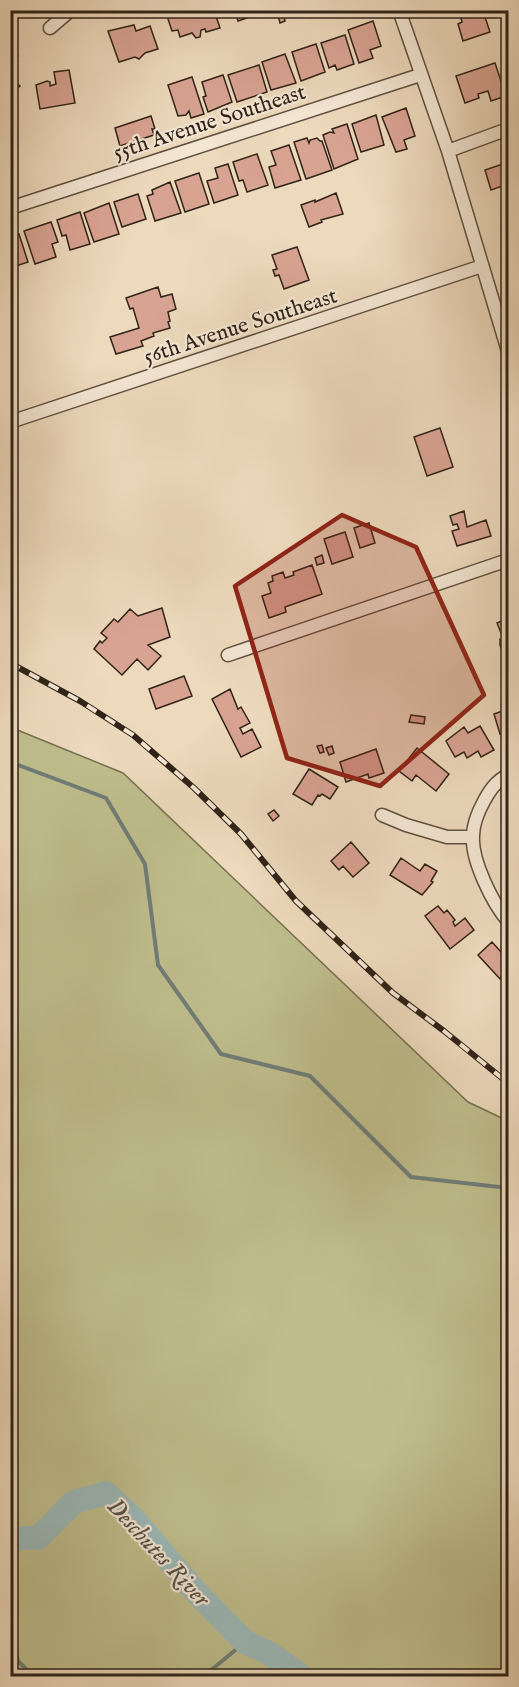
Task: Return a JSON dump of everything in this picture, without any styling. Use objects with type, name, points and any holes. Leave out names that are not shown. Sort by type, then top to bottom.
[{"type":"street","points":[[50,28],[71,10]]},
{"type":"street","points":[[399,10],[448,151],[508,351]]},
{"type":"street","name":"55th Avenue Southeast","points":[[10,208],[420,75]]},
{"type":"street","points":[[448,151],[508,129]]},
{"type":"street","name":"56th Avenue Southeast","points":[[10,422],[483,266]]},
{"type":"street","points":[[228,655],[508,560]]},
{"type":"street","points":[[508,775],[490,789],[476,816],[472,837],[474,853],[486,885],[508,921]]},
{"type":"street","points":[[382,815],[447,837],[472,837]]},
{"type":"highlighted area","points":[[342,515],[416,547],[484,695],[380,786],[287,758],[235,586]]},
{"type":"shaded area","points":[[10,727],[123,773],[468,1102],[508,1121],[508,1676],[11,1676]]},
{"type":"building","points":[[172,10],[188,10],[189,14],[196,10],[214,10],[220,28],[206,32],[205,29],[201,30],[200,37],[196,38],[192,33],[180,37],[178,30],[172,31],[166,13]]},
{"type":"building","points":[[234,10],[271,10],[238,21]]},
{"type":"building","points":[[289,10],[302,10],[303,12],[290,16]]},
{"type":"building","points":[[459,10],[491,10],[492,14],[485,17],[490,32],[463,41],[458,24],[462,22]]},
{"type":"building","points":[[283,13],[285,21],[280,23],[278,15]]},
{"type":"building","points":[[373,21],[381,46],[370,50],[373,58],[359,63],[348,30]]},
{"type":"building","points":[[134,25],[136,31],[150,26],[158,49],[145,53],[139,59],[135,57],[119,62],[108,31]]},
{"type":"building","points":[[345,35],[354,64],[337,70],[335,65],[329,68],[321,43]]},
{"type":"building","points":[[316,44],[325,72],[301,81],[292,52]]},
{"type":"building","points":[[10,49],[18,56],[10,63]]},
{"type":"building","points":[[285,54],[296,83],[271,90],[262,62]]},
{"type":"building","points":[[495,63],[506,96],[491,101],[488,91],[478,94],[479,98],[465,103],[456,76]]},
{"type":"building","points":[[259,65],[267,92],[237,102],[228,75]]},
{"type":"building","points":[[69,70],[75,103],[40,109],[36,85],[47,81],[50,82],[50,86],[56,84],[54,72]]},
{"type":"building","points":[[223,75],[232,102],[208,112],[203,97],[206,96],[202,82]]},
{"type":"building","points":[[10,77],[20,86],[10,95]]},
{"type":"building","points":[[192,77],[204,114],[191,118],[189,111],[186,115],[178,116],[168,85]]},
{"type":"building","points":[[406,108],[415,136],[404,140],[407,149],[396,152],[382,117]]},
{"type":"building","points":[[376,115],[384,145],[361,152],[352,124]]},
{"type":"building","points":[[151,116],[155,129],[152,129],[154,135],[120,146],[115,128]]},
{"type":"building","points":[[347,124],[358,159],[334,169],[323,135],[334,133],[332,129]]},
{"type":"building","points":[[307,138],[309,143],[310,140],[317,138],[322,141],[332,170],[306,179],[294,142]]},
{"type":"building","points":[[289,145],[301,180],[275,188],[269,167],[276,165],[271,151]]},
{"type":"building","points":[[257,154],[268,185],[247,192],[243,180],[239,181],[233,162]]},
{"type":"building","points":[[228,164],[238,195],[214,203],[207,181],[218,178],[215,168]]},
{"type":"building","points":[[503,164],[504,167],[508,165],[508,184],[491,190],[485,170]]},
{"type":"building","points":[[199,173],[209,204],[185,212],[175,181]]},
{"type":"building","points":[[170,182],[181,213],[155,221],[147,196],[153,194],[152,190]]},
{"type":"building","points":[[336,193],[343,214],[321,220],[322,222],[309,227],[301,205]]},
{"type":"building","points":[[138,194],[146,219],[122,227],[114,202]]},
{"type":"building","points":[[109,203],[119,234],[94,242],[84,213]]},
{"type":"building","points":[[80,212],[90,244],[70,250],[66,235],[62,236],[57,220]]},
{"type":"building","points":[[51,222],[58,242],[52,244],[56,257],[35,264],[24,231]]},
{"type":"building","points":[[19,234],[28,262],[10,268],[10,237]]},
{"type":"building","points":[[297,247],[309,280],[284,289],[279,275],[275,276],[273,270],[277,269],[272,255]]},
{"type":"building","points":[[158,287],[161,297],[172,294],[176,309],[168,312],[170,328],[153,333],[154,336],[141,341],[143,346],[116,354],[110,337],[139,328],[133,308],[130,309],[126,298]]},
{"type":"building","points":[[440,428],[453,467],[427,476],[414,437]]},
{"type":"building","points":[[464,511],[467,527],[486,520],[491,536],[457,546],[452,531],[459,529],[457,524],[453,525],[450,516]]},
{"type":"building","points":[[369,523],[375,543],[360,548],[354,528]]},
{"type":"building","points":[[345,532],[353,557],[332,564],[324,539]]},
{"type":"building","points":[[322,555],[324,563],[317,565],[315,558]]},
{"type":"building","points":[[312,565],[322,594],[285,607],[286,612],[269,618],[262,596],[271,593],[268,583],[273,581],[272,576],[283,572],[285,578],[294,575],[293,572]]},
{"type":"building","points":[[162,608],[170,637],[148,645],[161,656],[148,670],[137,659],[122,675],[94,649],[100,641],[102,643],[107,638],[101,633],[114,619],[118,622],[130,609],[138,616]]},
{"type":"building","points":[[508,612],[508,656],[504,657],[500,645],[500,639],[503,638],[497,623],[504,620]]},
{"type":"building","points":[[184,676],[192,696],[156,709],[149,689]]},
{"type":"building","points":[[230,689],[238,709],[241,707],[250,723],[240,728],[243,734],[252,729],[261,747],[241,757],[212,699]]},
{"type":"building","points":[[508,709],[508,731],[500,734],[494,714]]},
{"type":"building","points":[[411,715],[425,717],[424,724],[409,722]]},
{"type":"building","points":[[480,726],[494,750],[481,757],[478,751],[467,758],[464,752],[455,757],[446,741],[464,727],[468,733]]},
{"type":"building","points":[[322,745],[324,752],[320,753],[317,746]]},
{"type":"building","points":[[332,746],[334,753],[329,755],[326,748]]},
{"type":"building","points":[[417,748],[449,774],[436,791],[416,775],[412,781],[399,771]]},
{"type":"building","points":[[376,749],[384,773],[369,778],[368,774],[346,782],[340,762]]},
{"type":"building","points":[[309,769],[338,787],[330,799],[322,794],[318,795],[312,805],[293,794]]},
{"type":"building","points":[[274,810],[279,816],[273,821],[268,814]]},
{"type":"building","points":[[351,842],[369,863],[353,877],[343,866],[339,870],[331,861]]},
{"type":"building","points":[[401,858],[420,871],[425,864],[437,871],[431,881],[433,882],[422,895],[390,875]]},
{"type":"building","points":[[438,906],[444,913],[447,910],[455,920],[453,922],[455,926],[465,918],[474,930],[450,949],[425,916]]},
{"type":"building","points":[[492,942],[508,956],[505,959],[508,963],[508,971],[500,979],[478,955]]},
{"type":"waterway","points":[[10,762],[106,798],[145,864],[158,965],[221,1054],[310,1076],[411,1177],[508,1188]]},
{"type":"waterway","name":"Deschutes River","points":[[10,1538],[38,1538],[74,1502],[106,1493],[134,1519],[195,1591],[245,1642],[269,1653],[301,1676]]},
{"type":"waterway","points":[[10,1633],[18,1661],[33,1676]]},
{"type":"waterway","points":[[204,1676],[245,1642]]},
{"type":"railway","points":[[10,663],[80,701],[133,735],[194,788],[241,834],[296,901],[393,993],[508,1083]]}]
